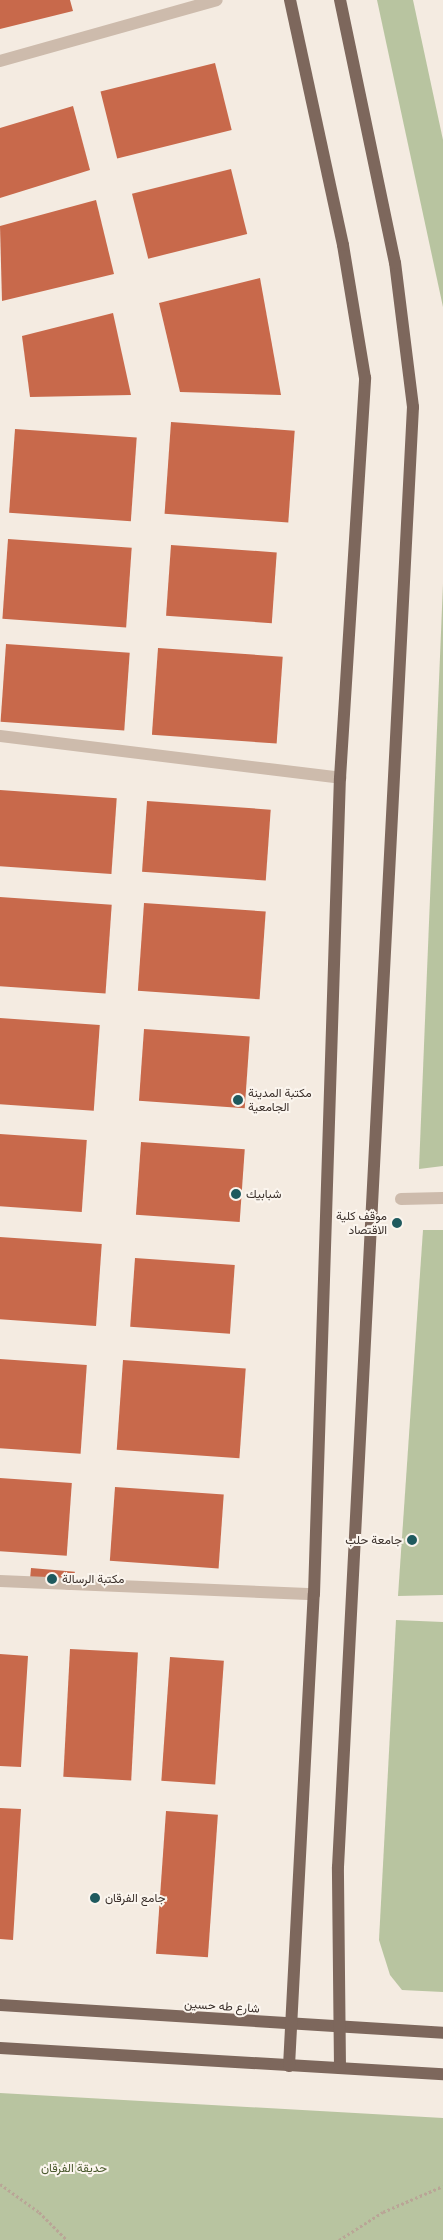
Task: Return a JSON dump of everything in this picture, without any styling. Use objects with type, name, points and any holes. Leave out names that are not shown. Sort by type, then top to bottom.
[{"type":"main road","points":[[289,2066],[314,1594],[340,778],[365,378],[343,245],[290,0]]},
{"type":"main road","points":[[340,0],[395,264],[413,407],[338,1867],[340,2068]]},
{"type":"main road","name":"شارع طه حسين","points":[[0,2005],[290,2025],[443,2033]]},
{"type":"main road","points":[[0,2048],[443,2074]]},
{"type":"street","points":[[0,61],[217,0]]},
{"type":"street","points":[[0,736],[340,778]]},
{"type":"street","points":[[401,1199],[443,1198]]},
{"type":"street","points":[[0,1581],[314,1594]]},
{"type":"path","points":[[0,2184],[39,2212],[67,2240]]},
{"type":"path","points":[[339,2240],[383,2212],[443,2186]]},
{"type":"green space","points":[[377,0],[413,0],[443,140],[443,307]]},
{"type":"green space","points":[[443,584],[443,1166],[419,1169],[427,971]]},
{"type":"green space","points":[[423,1230],[443,1230],[443,1595],[398,1596]]},
{"type":"green space","points":[[396,1620],[443,1622],[443,1992],[402,1990],[390,1975],[379,1940]]},
{"type":"green space","name":"حديقة الفرقان","points":[[0,2093],[443,2118],[443,2240],[0,2240]]},
{"type":"building","points":[[0,0],[70,0],[73,11],[0,29]]},
{"type":"building","points":[[215,63],[232,130],[117,158],[101,92]]},
{"type":"building","points":[[73,106],[90,170],[0,198],[0,128]]},
{"type":"building","points":[[231,169],[247,234],[148,259],[132,194]]},
{"type":"building","points":[[96,200],[114,274],[2,301],[0,226]]},
{"type":"building","points":[[260,278],[281,395],[180,392],[159,303]]},
{"type":"building","points":[[113,313],[131,395],[30,397],[22,336]]},
{"type":"building","points":[[171,422],[295,431],[288,522],[165,514]]},
{"type":"building","points":[[15,429],[137,438],[131,521],[9,513]]},
{"type":"building","points":[[8,539],[132,548],[126,627],[2,619]]},
{"type":"building","points":[[171,545],[277,552],[272,623],[166,616]]},
{"type":"building","points":[[6,644],[130,653],[124,730],[1,722]]},
{"type":"building","points":[[158,648],[283,657],[277,744],[152,735]]},
{"type":"building","points":[[0,790],[117,798],[111,874],[0,866]]},
{"type":"building","points":[[147,801],[271,810],[266,880],[142,872]]},
{"type":"building","points":[[0,897],[112,905],[106,994],[0,986]]},
{"type":"building","points":[[144,903],[266,912],[260,999],[138,991]]},
{"type":"building","points":[[0,1018],[100,1025],[94,1111],[0,1104]]},
{"type":"building","points":[[144,1029],[250,1036],[245,1108],[139,1101]]},
{"type":"building","points":[[0,1134],[87,1140],[82,1212],[0,1206]]},
{"type":"building","points":[[141,1142],[245,1149],[240,1222],[136,1215]]},
{"type":"building","points":[[0,1237],[102,1244],[96,1326],[0,1319]]},
{"type":"building","points":[[135,1258],[235,1265],[230,1334],[130,1327]]},
{"type":"building","points":[[0,1359],[87,1365],[81,1454],[0,1448]]},
{"type":"building","points":[[123,1360],[246,1369],[239,1458],[117,1450]]},
{"type":"building","points":[[0,1478],[72,1483],[67,1556],[0,1551]]},
{"type":"building","points":[[115,1487],[224,1495],[219,1568],[110,1561]]},
{"type":"building","name":"مكتبة الرسالة","points":[[31,1568],[75,1572],[73,1590],[29,1586]]},
{"type":"building","points":[[70,1649],[138,1653],[131,1780],[63,1777]]},
{"type":"building","points":[[0,1654],[28,1656],[21,1767],[0,1766]]},
{"type":"building","points":[[170,1657],[224,1661],[215,1784],[161,1781]]},
{"type":"building","points":[[0,1808],[21,1809],[13,1940],[0,1939]]},
{"type":"building","points":[[166,1811],[218,1815],[208,1957],[156,1954]]},
{"type":"place","name":"مكتبة المدينة الجامعية","points":[[238,1100]]},
{"type":"place","name":"شبابيك","points":[[236,1194]]},
{"type":"place","name":"موقف كلية الاقتصاد","points":[[397,1223]]},
{"type":"place","name":"جامعة حلب","points":[[412,1540]]},
{"type":"place","name":"مكتبة الرسالة","points":[[52,1579]]},
{"type":"place","name":"جامع الفرقان","points":[[95,1898]]}]
